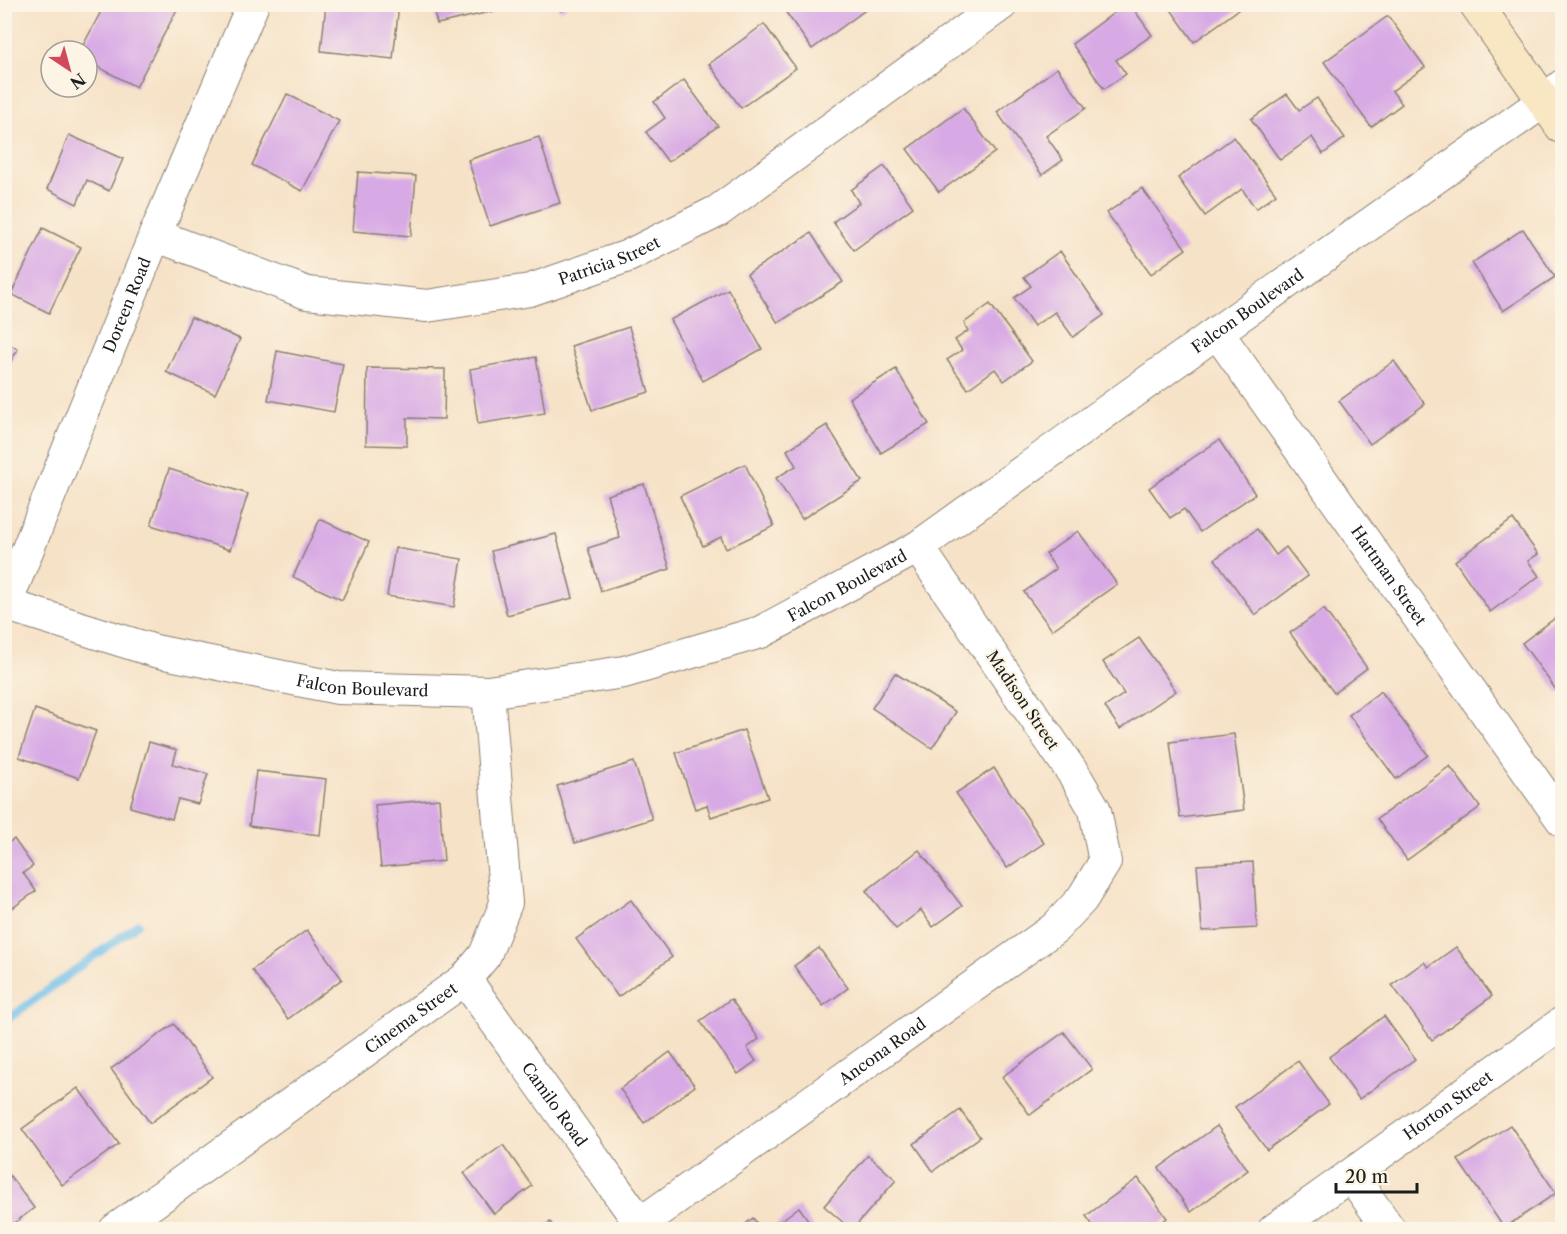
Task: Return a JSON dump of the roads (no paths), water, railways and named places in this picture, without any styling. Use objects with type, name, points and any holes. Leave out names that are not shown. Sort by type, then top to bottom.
[{"type":"main road","points":[[1476,4],[1556,105]]},
{"type":"street","name":"Doreen Road","points":[[5,605],[253,4]]},
{"type":"street","name":"Patricia Street","points":[[156,235],[308,293],[427,306],[530,290],[628,256],[718,211],[1002,4]]},
{"type":"street","name":"Falcon Boulevard","points":[[5,605],[155,651],[338,688],[488,692],[624,672],[761,632],[918,547],[1217,332],[1556,105]]},
{"type":"street","name":"Hartman Street","points":[[1217,332],[1563,820]]},
{"type":"street","name":"Madison Street","points":[[918,547],[1083,789],[1095,810],[1105,862]]},
{"type":"street","name":"Cinema Street","points":[[115,1230],[465,980],[484,956],[506,903],[488,692]]},
{"type":"street","name":"Ancona Road","points":[[643,1226],[1055,928],[1082,899],[1105,862]]},
{"type":"street","name":"Camilo Road","points":[[465,980],[643,1226]]},
{"type":"street","name":"Horton Street","points":[[1274,1230],[1563,1023]]},
{"type":"street","points":[[1351,1175],[1390,1230]]},
{"type":"waterway","points":[[4,1022],[138,924]]}]
